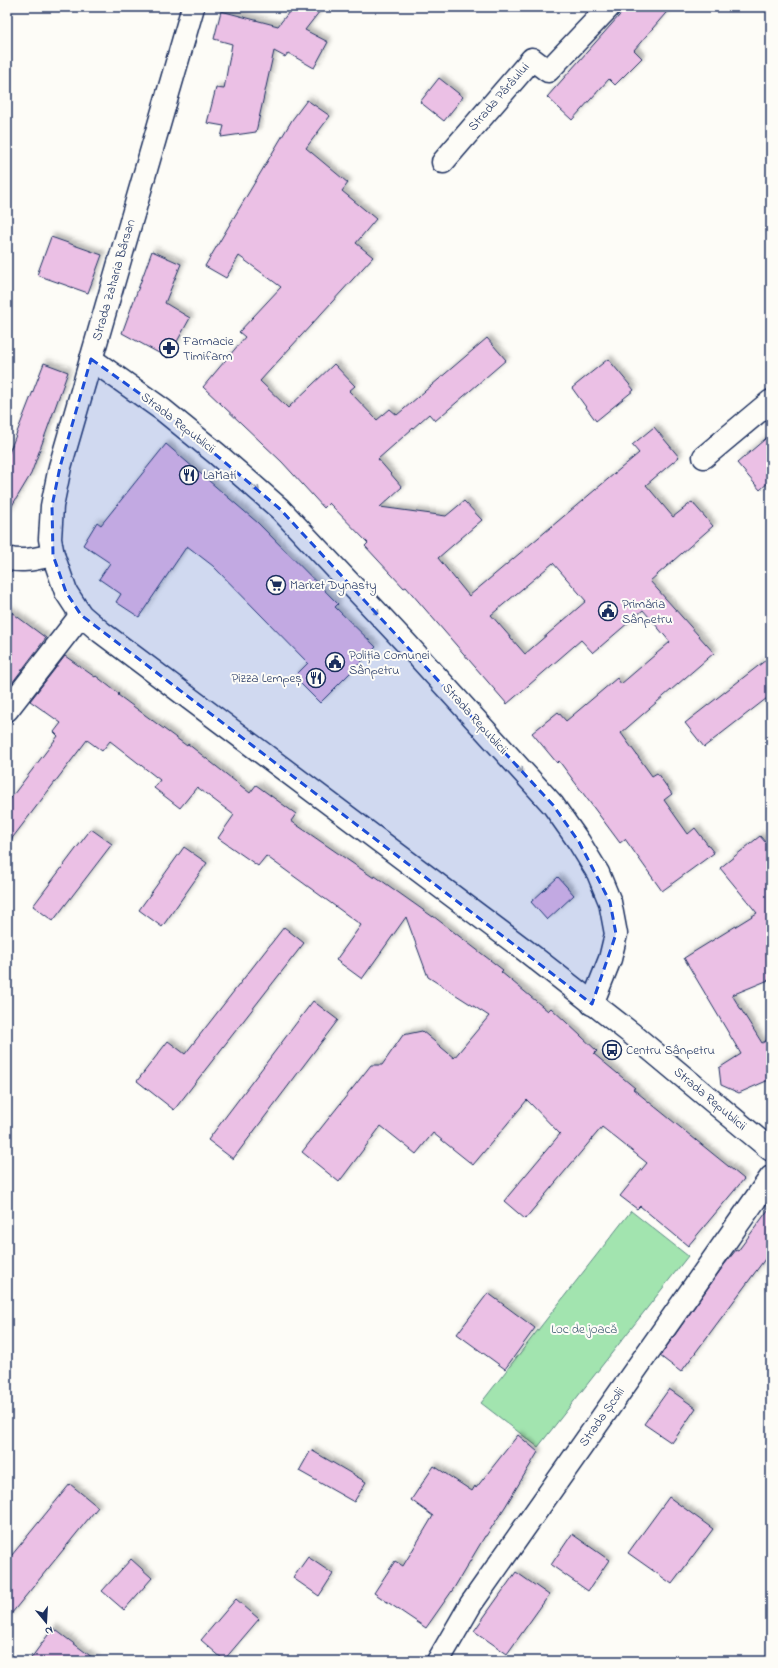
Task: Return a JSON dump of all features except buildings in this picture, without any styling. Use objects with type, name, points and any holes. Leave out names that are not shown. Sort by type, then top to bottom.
[{"type":"street","name":"Strada Zaharia Bârsan","points":[[53,555],[50,539],[52,506],[60,467],[193,7]]},
{"type":"street","name":"Strada Pârâului","points":[[443,162],[532,59],[548,71],[609,7]]},
{"type":"street","name":"Strada Republicii","points":[[91,359],[163,410],[280,509],[405,642],[552,805],[580,842],[598,873],[610,902],[616,934],[610,959],[592,1004]]},
{"type":"street","points":[[704,457],[771,401]]},
{"type":"street","name":"Strada Republicii","points":[[53,555],[66,592],[81,615],[101,632],[526,951],[638,1040],[771,1150]]},
{"type":"street","points":[[7,558],[14,560],[28,560],[53,555]]},
{"type":"street","points":[[7,710],[81,615]]},
{"type":"street","name":"Strada Școlii","points":[[438,1661],[471,1604],[771,1177]]},
{"type":"highlighted area","points":[[91,359],[163,410],[280,509],[553,805],[579,842],[610,902],[616,934],[592,1004],[81,615],[66,592],[53,555],[52,506],[60,467]]},
{"type":"green space","name":"Loc de joacă","points":[[631,1211],[688,1256],[538,1447],[481,1403]]},
{"type":"place","name":"Farmacie Timifarm","points":[[169,348]]},
{"type":"place","name":"LaMati","points":[[189,475]]},
{"type":"place","name":"Market Dynasty","points":[[276,585]]},
{"type":"place","name":"Primăria Sânpetru","points":[[608,611]]},
{"type":"place","name":"Poliția Comunei Sânpetru","points":[[335,662]]},
{"type":"place","name":"Pizza Lempeș","points":[[316,678]]},
{"type":"place","name":"Centru Sânpetru","points":[[612,1050]]}]
